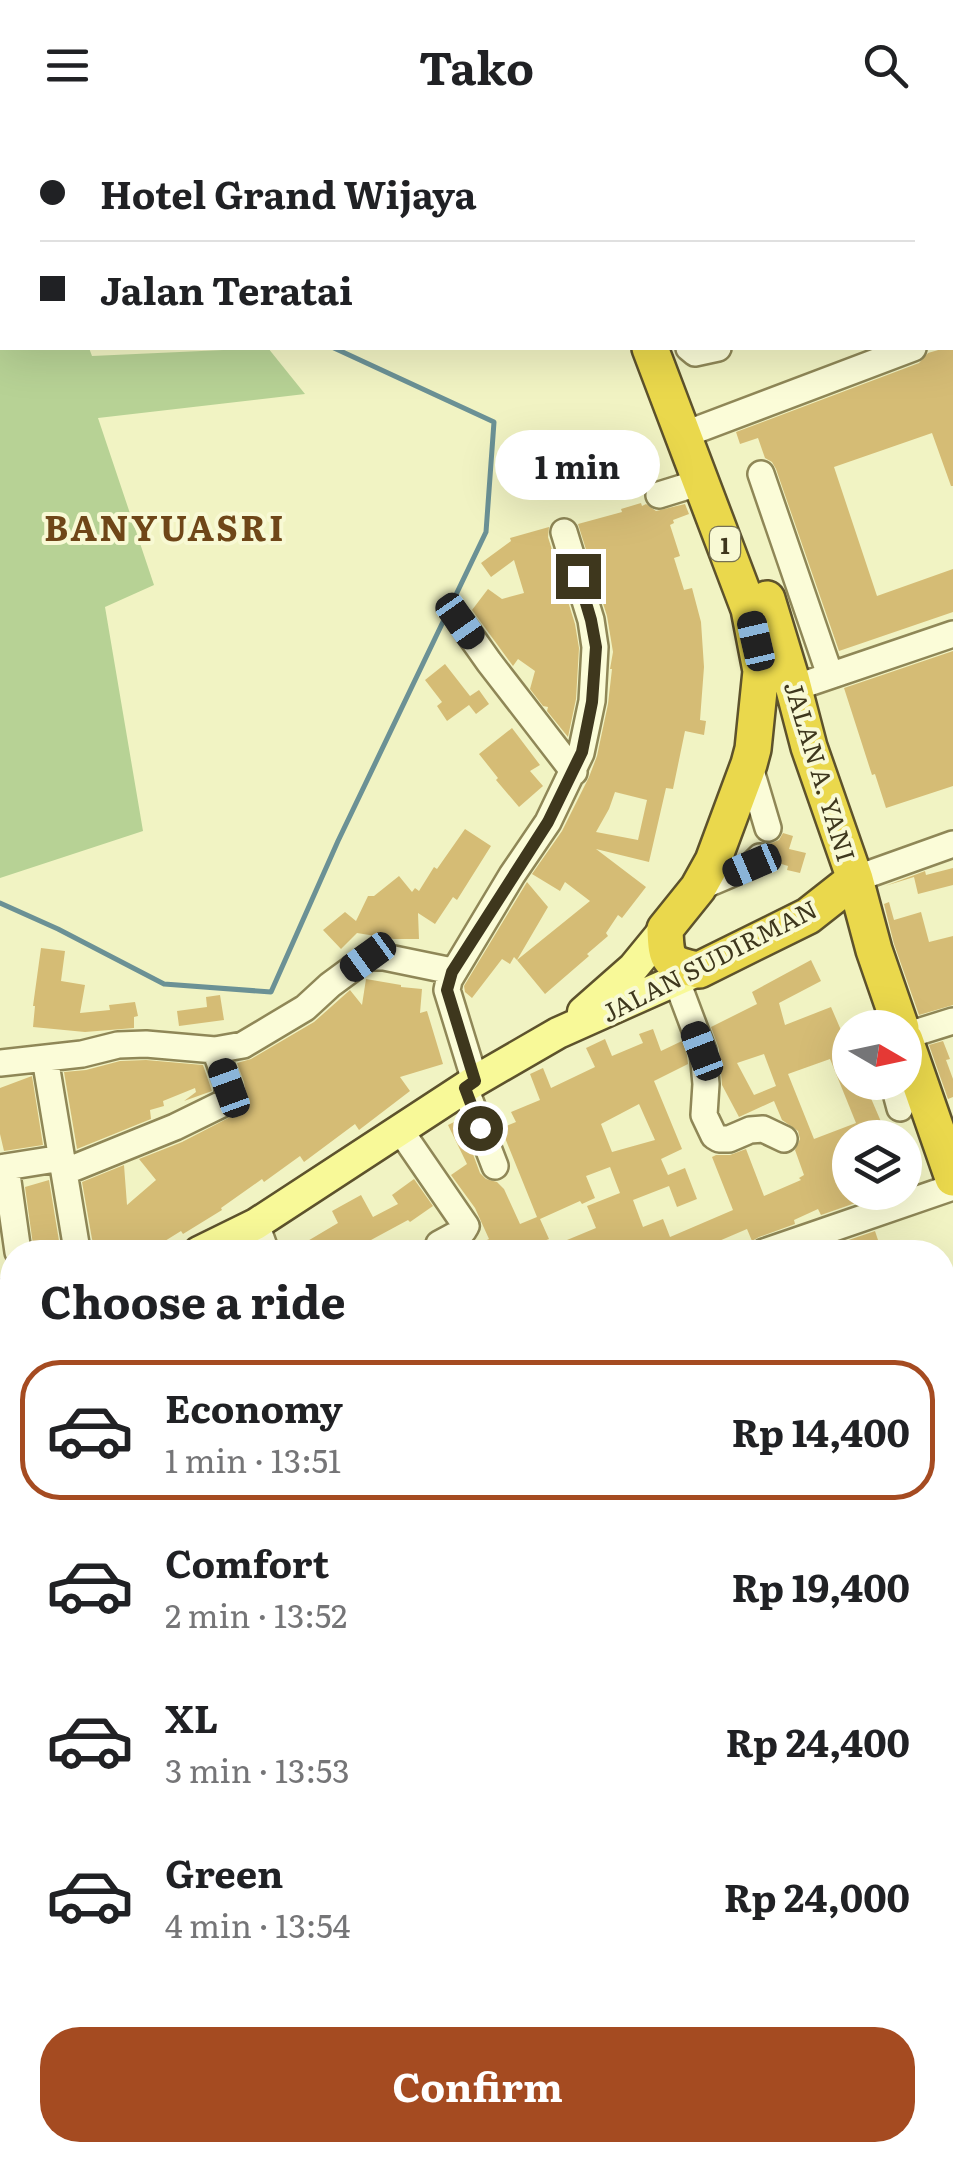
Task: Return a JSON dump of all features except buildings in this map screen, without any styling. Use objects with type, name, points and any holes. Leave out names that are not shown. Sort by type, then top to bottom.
[{"type":"highway","name":"JALAN A. YANI","points":[[651,350],[691,424],[769,603],[808,746],[855,879],[895,1010]]},
{"type":"highway","name":"JALAN A. YANI","points":[[674,350],[702,482],[749,609],[756,641],[760,671],[751,756]]},
{"type":"highway","points":[[751,756],[772,742],[808,746]]},
{"type":"highway","name":"JALAN SUDIRMAN","points":[[665,929],[698,888],[721,842],[751,756]]},
{"type":"highway","name":"JALAN SUDIRMAN","points":[[687,974],[808,916],[855,879]]},
{"type":"highway","points":[[808,916],[834,925],[874,950]]},
{"type":"highway","points":[[665,929],[670,960],[687,974]]},
{"type":"highway","points":[[922,1089],[953,1178]]},
{"type":"main road","name":"JALAN SUDIRMAN","points":[[558,1033],[633,968],[665,929]]},
{"type":"main road","name":"JALAN SUDIRMAN","points":[[261,1238],[400,1130],[470,1084],[558,1033],[687,974]]},
{"type":"street","points":[[691,424],[871,350]]},
{"type":"street","points":[[691,424],[907,350]]},
{"type":"street","points":[[762,474],[830,676]]},
{"type":"street","points":[[659,494],[702,482]]},
{"type":"street","points":[[495,1166],[447,990],[452,972],[548,822],[582,752],[592,702],[596,647],[564,532]]},
{"type":"street","points":[[460,621],[574,772]]},
{"type":"street","points":[[794,688],[953,634]]},
{"type":"street","points":[[751,756],[768,828]]},
{"type":"street","points":[[855,879],[953,844]]},
{"type":"street","points":[[698,888],[752,865],[760,857]]},
{"type":"street","points":[[0,1063],[82,1054],[118,1045],[215,1050],[243,1045],[291,1017],[368,957],[452,972]]},
{"type":"street","points":[[687,974],[702,1051],[704,1114],[714,1136],[729,1140],[758,1128],[784,1140]]},
{"type":"street","points":[[922,1033],[953,1021]]},
{"type":"street","points":[[16,1240],[3,1167],[63,1165],[175,1127],[226,1102],[229,1088],[215,1050]]},
{"type":"street","points":[[45,1058],[75,1240]]},
{"type":"street","points":[[898,1100],[900,1108]]},
{"type":"street","points":[[400,1130],[466,1226],[463,1232],[447,1240]]},
{"type":"street","points":[[799,1240],[953,1188]]},
{"type":"green space","points":[[0,350],[90,350],[92,356],[270,350],[305,394],[98,418],[154,585],[105,607],[143,831],[0,878]]},
{"type":"waterway","points":[[0,903],[164,984],[271,992],[338,841],[486,532],[494,422],[338,350]]},
{"type":"district","name":"BANYUASRI","points":[[165,526]]},
{"type":"route","points":[[480,1128],[465,1088],[475,1081],[447,990],[452,972],[548,822],[582,752],[592,702],[596,647],[578,576]]}]
